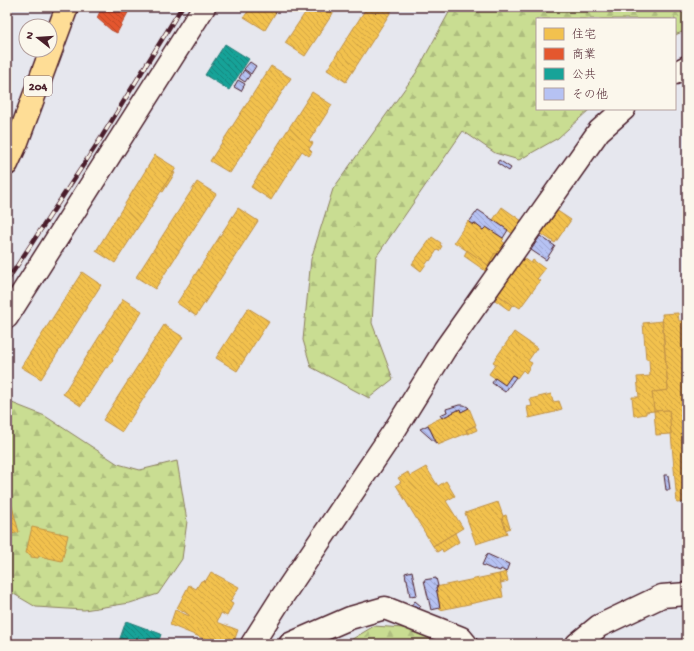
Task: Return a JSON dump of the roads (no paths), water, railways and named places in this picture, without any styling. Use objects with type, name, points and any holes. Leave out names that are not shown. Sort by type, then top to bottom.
[{"type":"highway","name":"204","points":[[7,164],[17,142],[67,7]]},
{"type":"street","points":[[7,317],[204,7]]},
{"type":"street","points":[[676,72],[687,67]]},
{"type":"street","points":[[252,644],[396,428],[449,343],[599,131],[623,110]]},
{"type":"street","points":[[577,644],[599,626],[662,596],[687,594]]},
{"type":"street","points":[[290,644],[350,618],[385,608],[461,638],[466,644]]},
{"type":"railway","points":[[7,281],[101,138],[182,7]]}]
